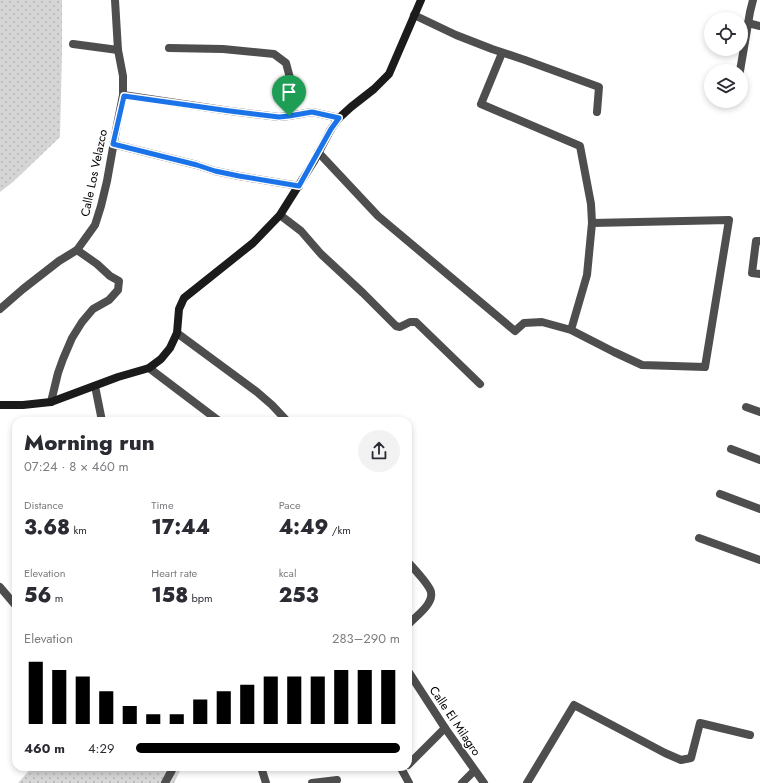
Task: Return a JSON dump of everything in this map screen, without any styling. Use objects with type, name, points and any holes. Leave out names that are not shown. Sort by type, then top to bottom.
[{"type":"street","name":"Calle Los Velazco","points":[[0,309],[59,261],[77,250],[96,225],[107,181],[113,144],[124,96],[123,76],[118,50],[115,0]]},
{"type":"street","points":[[0,405],[23,405],[51,402],[118,377],[149,368],[161,359],[170,348],[177,332],[179,309],[184,298],[253,243],[280,216],[339,118],[351,106],[374,89],[389,74],[421,0]]},
{"type":"street","points":[[753,0],[748,23],[760,26]]},
{"type":"street","points":[[414,15],[456,35],[599,88],[597,112]]},
{"type":"street","points":[[73,44],[118,50]]},
{"type":"street","points":[[169,48],[224,49],[274,54],[286,62],[290,78],[289,116]]},
{"type":"street","points":[[502,52],[481,104],[580,146],[591,204],[592,223],[587,275],[571,330]]},
{"type":"street","points":[[124,96],[279,117],[312,112],[339,118]]},
{"type":"street","points":[[113,144],[215,171],[299,186]]},
{"type":"street","points":[[318,152],[378,216],[515,331],[524,323],[542,322],[571,330],[642,365],[705,367],[729,220],[592,223]]},
{"type":"street","points":[[280,216],[300,231],[324,258],[363,293],[396,326],[400,327],[410,322],[416,322],[480,384]]},
{"type":"street","points":[[760,241],[756,241],[752,273],[760,274]]},
{"type":"street","points":[[51,402],[58,372],[72,338],[82,322],[93,309],[109,300],[118,290],[118,281],[77,250]]},
{"type":"street","points":[[177,332],[257,392],[283,417]]},
{"type":"street","points":[[149,368],[215,417]]},
{"type":"street","points":[[95,386],[101,417]]},
{"type":"street","points":[[746,407],[760,412]]},
{"type":"street","points":[[731,449],[760,460]]},
{"type":"street","points":[[720,494],[760,509]]},
{"type":"street","points":[[699,538],[760,560]]},
{"type":"street","points":[[412,567],[430,589],[431,595],[427,606],[412,621]]},
{"type":"street","points":[[0,587],[12,601]]},
{"type":"street","name":"Calle El Milagro","points":[[412,677],[474,771],[484,783]]},
{"type":"street","points":[[527,783],[574,705],[681,760],[691,758],[700,723],[750,735]]},
{"type":"street","points":[[412,760],[446,728]]},
{"type":"street","points":[[165,783],[171,771]]},
{"type":"street","points":[[262,771],[266,783]]},
{"type":"street","points":[[405,771],[409,783]]},
{"type":"street","points":[[462,783],[474,771]]},
{"type":"street","points":[[312,783],[337,780]]},
{"type":"shaded area","points":[[0,0],[62,0],[62,51],[60,137],[13,182],[0,192]]},
{"type":"shaded area","points":[[28,771],[180,771],[174,783],[18,783]]},
{"type":"route","points":[[124,96],[279,117],[289,116],[312,112],[339,118],[331,129],[299,186],[215,171],[113,144],[124,96]]}]
